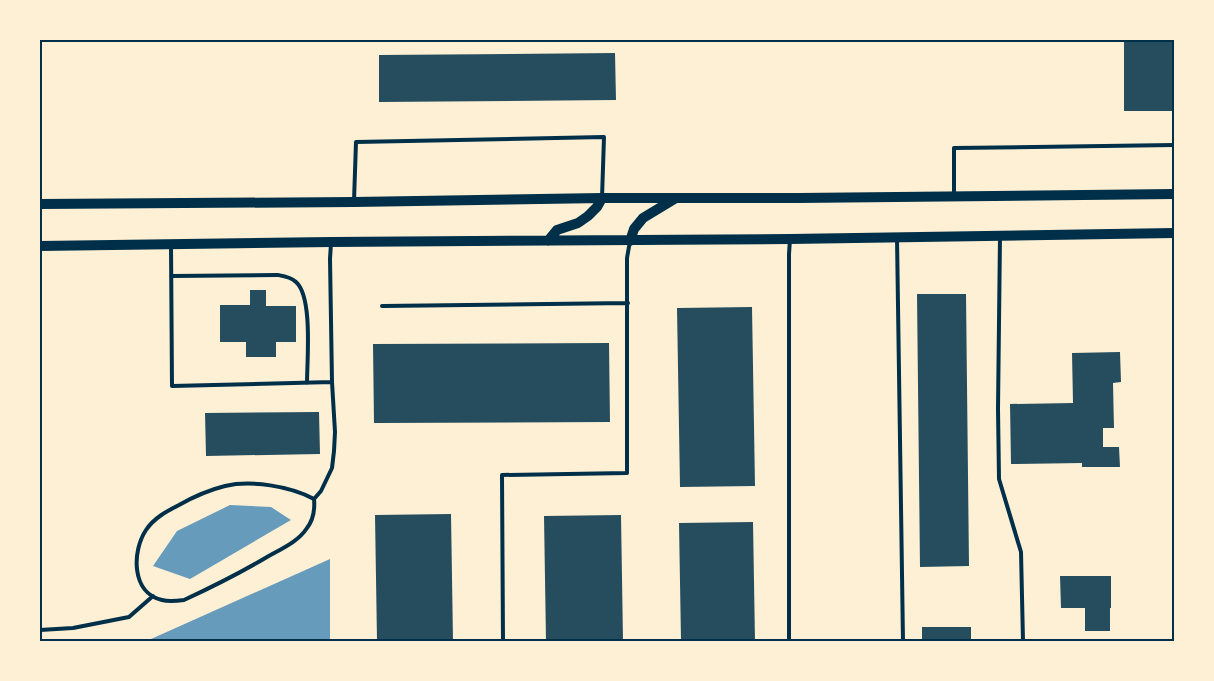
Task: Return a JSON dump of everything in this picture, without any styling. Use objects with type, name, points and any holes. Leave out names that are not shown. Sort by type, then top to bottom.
[{"type":"main road","points":[[40,204],[1174,194]]},
{"type":"main road","points":[[548,241],[557,230],[578,223],[588,216],[602,198]]},
{"type":"main road","points":[[630,241],[634,229],[643,218],[677,198]]},
{"type":"main road","points":[[40,246],[332,242],[790,240],[1174,233]]},
{"type":"lane","points":[[354,202],[356,142],[604,137],[602,198]]},
{"type":"lane","points":[[954,195],[954,148],[1174,145]]},
{"type":"lane","points":[[1000,236],[999,479],[1021,552],[1023,641]]},
{"type":"lane","points":[[898,238],[903,641]]},
{"type":"lane","points":[[789,641],[790,240]]},
{"type":"lane","points":[[502,641],[502,475],[627,473],[627,258],[630,241]]},
{"type":"lane","points":[[314,499],[306,494],[283,488],[240,484],[224,486],[196,496],[158,516],[146,530],[137,548],[136,568],[140,582],[148,593],[160,600],[184,600],[291,544],[307,529],[315,510],[314,499],[321,491],[332,468],[334,452],[330,259],[332,242]]},
{"type":"lane","points":[[171,245],[172,386],[332,382]]},
{"type":"lane","points":[[171,276],[278,275],[289,277],[296,281],[301,288],[308,316],[307,383]]},
{"type":"lane","points":[[382,306],[628,304]]},
{"type":"lane","points":[[40,630],[73,628],[129,617],[153,596]]},
{"type":"water","points":[[230,505],[271,507],[291,520],[190,579],[153,566],[177,531]]},
{"type":"water","points":[[330,559],[330,641],[151,639]]},
{"type":"building","points":[[1124,40],[1174,40],[1174,111],[1124,111]]},
{"type":"building","points":[[615,53],[616,100],[379,102],[379,55]]},
{"type":"building","points":[[250,290],[266,290],[266,306],[296,306],[296,342],[276,342],[276,357],[246,357],[246,342],[220,342],[220,305],[250,305]]},
{"type":"building","points":[[917,294],[966,294],[969,566],[920,567]]},
{"type":"building","points":[[752,307],[755,486],[680,487],[677,308]]},
{"type":"building","points":[[609,343],[610,422],[374,423],[373,344]]},
{"type":"building","points":[[1120,352],[1121,382],[1113,383],[1114,428],[1103,428],[1103,447],[1119,447],[1120,467],[1082,467],[1082,463],[1011,464],[1010,404],[1073,403],[1072,353]]},
{"type":"building","points":[[319,412],[320,454],[206,456],[205,413]]},
{"type":"building","points":[[451,514],[453,641],[377,641],[375,515]]},
{"type":"building","points":[[621,515],[623,641],[546,641],[544,516]]},
{"type":"building","points":[[753,522],[755,641],[681,641],[679,523]]},
{"type":"building","points":[[1060,576],[1111,576],[1110,631],[1085,631],[1085,608],[1061,608]]},
{"type":"building","points":[[922,627],[971,627],[971,641],[922,641]]}]
